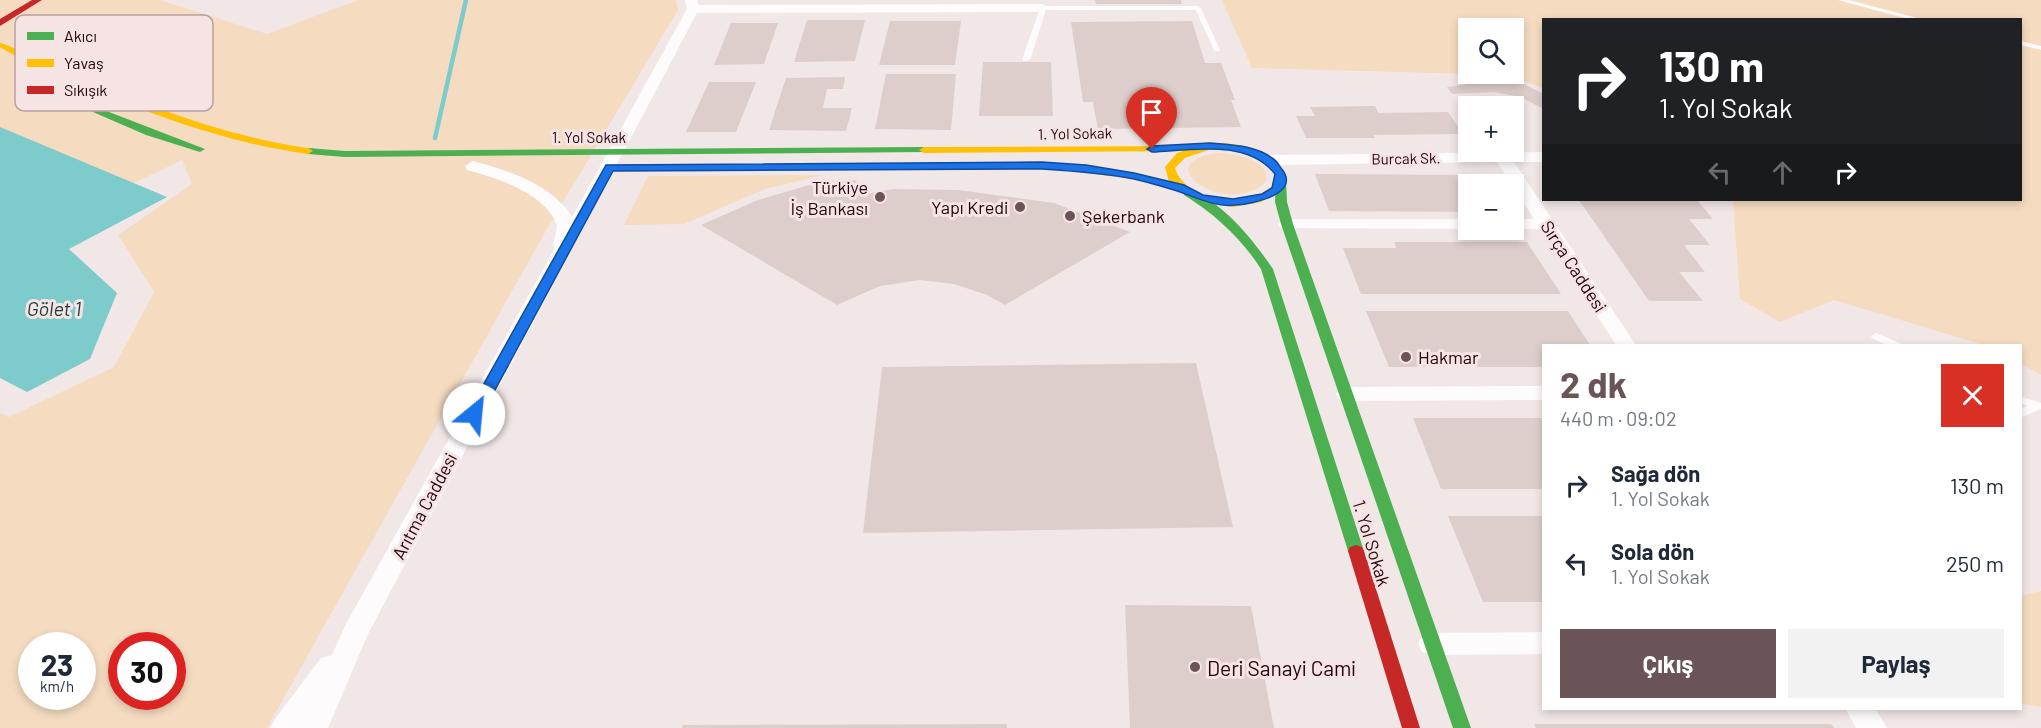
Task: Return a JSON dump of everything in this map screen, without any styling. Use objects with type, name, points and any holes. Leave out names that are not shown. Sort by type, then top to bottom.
[{"type":"main road","points":[[16,15],[39,0]]},
{"type":"main road","points":[[0,23],[15,16]]},
{"type":"main road","name":"1. Yol Sokak","points":[[15,16],[1,44],[15,52]]},
{"type":"main road","points":[[99,111],[150,134],[209,152]]},
{"type":"main road","name":"1. Yol Sokak","points":[[154,111],[185,124],[270,147],[345,154],[615,163],[1210,146],[1234,147],[1257,153],[1269,160],[1281,174],[1281,202],[1287,224],[1462,728]]},
{"type":"main road","points":[[1184,190],[1171,179],[1169,169],[1172,160],[1195,148]]},
{"type":"main road","name":"1. Yol Sokak","points":[[587,167],[615,163]]},
{"type":"main road","name":"1. Yol Sokak","points":[[1042,165],[1086,168],[1134,176],[1215,201],[1251,201],[1276,190],[1281,182]]},
{"type":"main road","points":[[334,168],[530,167]]},
{"type":"main road","name":"1. Yol Sokak","points":[[1184,190],[1234,224],[1251,241],[1267,269],[1411,728]]},
{"type":"street","points":[[692,5],[1050,5]]},
{"type":"street","name":"Arıtma Caddesi","points":[[356,632],[559,257],[615,163],[692,5]]},
{"type":"street","name":"Burcak Sk.","points":[[1524,157],[1542,157]]},
{"type":"street","name":"Burcak Sk.","points":[[1269,160],[1458,158]]},
{"type":"street","name":"Sırça Caddesi","points":[[1505,162],[1625,344]]},
{"type":"street","points":[[473,166],[501,175],[552,203],[562,214],[566,227],[559,257]]},
{"type":"street","points":[[1287,224],[1458,224]]},
{"type":"street","points":[[1524,224],[1547,224]]},
{"type":"street","points":[[1347,394],[1542,393]]},
{"type":"street","points":[[285,728],[356,632]]},
{"type":"street","points":[[313,728],[356,632]]},
{"type":"street","points":[[1432,644],[1542,643]]},
{"type":"street","points":[[1860,710],[1872,728]]},
{"type":"lane","points":[[1841,0],[1914,18]]},
{"type":"lane","points":[[1026,60],[1050,5],[1198,8],[1217,50]]},
{"type":"lane","points":[[2022,43],[2041,48]]},
{"type":"lane","points":[[1876,336],[1894,344]]},
{"type":"lane","points":[[2022,400],[2037,406],[2022,413]]},
{"type":"shaded area","points":[[0,0],[160,0],[207,15],[15,15],[15,111],[213,111],[213,17],[267,34],[358,0],[676,0],[678,10],[548,227],[267,728],[0,728],[0,413],[9,417],[114,367],[154,292],[118,235],[192,184],[182,160],[103,198],[0,142]]},
{"type":"shaded area","points":[[1222,0],[2041,0],[2041,375],[2022,365],[2022,344],[1981,344],[1834,300],[1780,322],[1740,299],[1733,201],[2022,201],[2022,18],[1542,18],[1542,88],[1524,81],[1524,18],[1458,18],[1458,74],[1252,68]]},
{"type":"shaded area","points":[[1223,153],[1245,157],[1259,164],[1264,168],[1266,182],[1249,192],[1230,194],[1213,191],[1198,184],[1190,175],[1189,165],[1200,158]]},
{"type":"shaded area","points":[[824,175],[765,189],[684,224],[624,225],[648,176]]},
{"type":"shaded area","points":[[2041,591],[2041,707],[2022,703],[2022,596]]},
{"type":"water","name":"Gölet 1","points":[[0,127],[167,197],[69,249],[117,293],[90,359],[27,392],[0,378]]},
{"type":"building","points":[[1095,0],[1181,0],[1182,4],[1096,4]]},
{"type":"building","points":[[807,20],[865,20],[855,61],[794,62]]},
{"type":"building","points":[[890,21],[961,21],[955,65],[879,65]]},
{"type":"building","points":[[1192,21],[1205,63],[1221,63],[1235,100],[1231,100],[1241,127],[1098,129],[1093,102],[1083,102],[1071,22]]},
{"type":"building","points":[[731,23],[778,23],[764,64],[714,65]]},
{"type":"building","points":[[983,62],[1051,62],[1053,116],[979,116]]},
{"type":"building","points":[[886,74],[956,74],[951,130],[875,129]]},
{"type":"building","points":[[845,77],[843,89],[827,89],[823,108],[852,108],[846,131],[769,130],[786,78]]},
{"type":"building","points":[[709,82],[756,82],[736,132],[686,132]]},
{"type":"building","points":[[1468,84],[1523,84],[1542,93],[1542,108],[1524,99],[1524,96],[1494,92],[1452,94],[1447,87]]},
{"type":"building","points":[[1375,106],[1378,113],[1448,112],[1458,127],[1458,134],[1306,138],[1296,116],[1315,116],[1310,107]]},
{"type":"building","points":[[1315,174],[1458,175],[1458,212],[1329,211]]},
{"type":"building","points":[[856,180],[861,195],[893,189],[959,190],[1054,203],[1130,232],[1005,305],[987,295],[954,284],[920,280],[880,286],[837,305],[701,225],[758,200],[816,183]]},
{"type":"building","points":[[1580,201],[1698,201],[1713,219],[1689,219],[1710,245],[1684,245],[1705,272],[1679,272],[1703,301],[1649,301]]},
{"type":"building","points":[[1394,242],[1527,242],[1561,294],[1361,294],[1343,248],[1396,248]]},
{"type":"building","points":[[1366,311],[1568,311],[1589,344],[1542,344],[1542,367],[1389,367]]},
{"type":"building","points":[[1196,363],[1233,527],[863,533],[882,367]]},
{"type":"building","points":[[1413,418],[1542,418],[1542,489],[1441,489]]},
{"type":"building","points":[[1448,516],[1542,516],[1542,602],[1483,602]]},
{"type":"building","name":"Deri Sanayi Cami","points":[[1125,605],[1251,606],[1274,728],[1130,728]]},
{"type":"building","points":[[1007,724],[1007,728],[682,728],[683,725]]},
{"type":"building","points":[[1534,724],[1831,724],[1834,728],[1536,728]]},
{"type":"waterway","points":[[435,138],[466,0]]},
{"type":"traffic: fast","points":[[98,111],[150,133],[200,149]]},
{"type":"traffic: fast","points":[[308,151],[345,154],[924,150]]},
{"type":"traffic: fast","points":[[1281,181],[1281,202],[1287,224],[1462,728]]},
{"type":"traffic: fast","points":[[1188,193],[1212,209],[1242,235],[1267,269],[1356,551]]},
{"type":"traffic: slow","points":[[3,45],[15,52]]},
{"type":"traffic: slow","points":[[155,111],[234,137],[271,146],[308,151]]},
{"type":"traffic: slow","points":[[1210,146],[1240,148],[1259,153],[1267,158],[1280,173],[1277,188],[1257,200],[1233,203],[1209,200],[1188,191],[1173,180],[1170,167],[1181,155],[1210,146]]},
{"type":"traffic: slow","points":[[924,150],[1195,148]]},
{"type":"traffic: slow","points":[[1056,166],[1134,176],[1180,188]]},
{"type":"traffic: jam","points":[[0,23],[38,0]]},
{"type":"traffic: jam","points":[[1356,551],[1411,728]]},
{"type":"place","name":"Türkiye İş Bankası","points":[[880,197]]},
{"type":"place","name":"Yapı Kredi","points":[[1020,207]]},
{"type":"place","name":"Şekerbank","points":[[1070,216]]},
{"type":"place","name":"Hakmar","points":[[1406,357]]},
{"type":"place","name":"Deri Sanayi Cami","points":[[1195,667]]},
{"type":"route","points":[[474,414],[609,167],[1042,165],[1086,168],[1134,176],[1180,188],[1201,198],[1233,202],[1251,201],[1265,196],[1276,190],[1281,182],[1281,174],[1269,160],[1257,153],[1242,149],[1226,146],[1152,149]]}]
